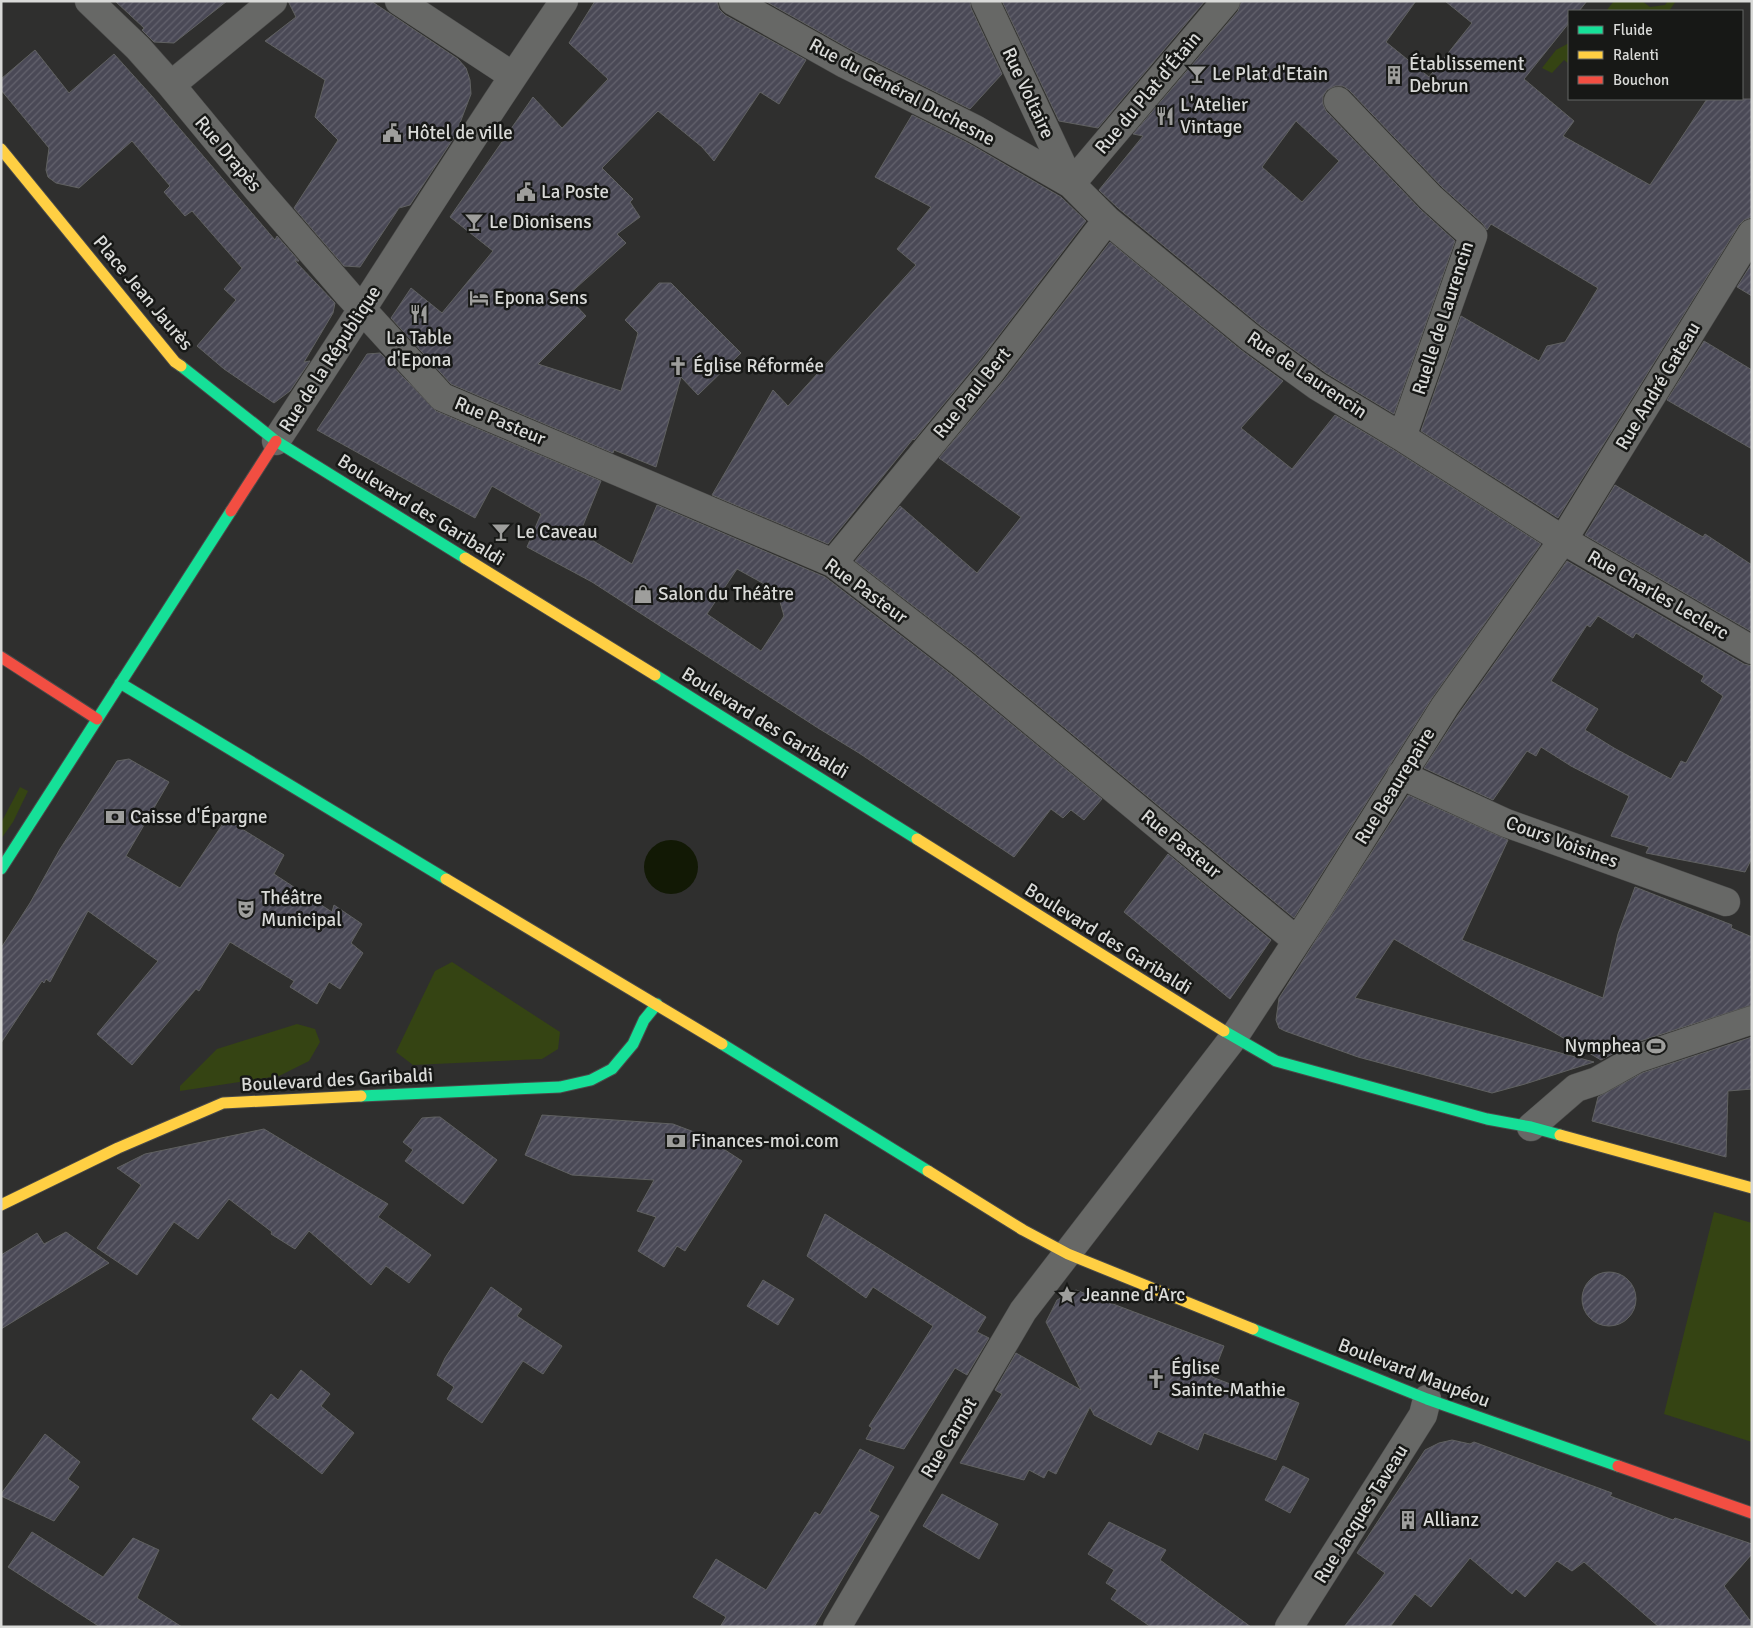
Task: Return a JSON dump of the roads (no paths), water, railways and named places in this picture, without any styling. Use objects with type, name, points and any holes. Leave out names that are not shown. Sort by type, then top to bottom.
[{"type":"main road","name":"Place Jean Jaurès","points":[[1,149],[175,362],[276,441]]},
{"type":"main road","name":"Rue de la République","points":[[1,869],[276,441]]},
{"type":"main road","name":"Boulevard des Garibaldi","points":[[276,441],[1234,1037]]},
{"type":"main road","points":[[1,657],[97,719]]},
{"type":"main road","points":[[120,683],[657,1004],[1023,1230],[1068,1254]]},
{"type":"main road","name":"Boulevard des Garibaldi","points":[[1,1205],[118,1148],[223,1103],[560,1087],[591,1080],[612,1069],[623,1057],[634,1044],[644,1020],[657,1004]]},
{"type":"main road","points":[[1234,1037],[1276,1061],[1487,1119],[1531,1127],[1752,1188]]},
{"type":"main road","name":"Boulevard Maupéou","points":[[1068,1254],[1427,1399],[1752,1513]]},
{"type":"street","name":"Rue Drapès","points":[[89,1],[138,48],[172,85],[362,310]]},
{"type":"street","points":[[172,85],[273,1]]},
{"type":"street","points":[[399,1],[513,76]]},
{"type":"street","name":"Rue de la République","points":[[276,441],[513,76],[564,1]]},
{"type":"street","name":"Rue du Général Duchesne","points":[[733,1],[845,64],[975,129],[1071,184]]},
{"type":"street","name":"Rue Voltaire","points":[[986,1],[1071,184]]},
{"type":"street","name":"Rue du Plat d'Étain","points":[[1071,184],[1226,1]]},
{"type":"street","name":"Ruelle de Laurencin","points":[[1338,101],[1364,120],[1431,198],[1473,236],[1402,437]]},
{"type":"street","name":"Rue de Laurencin","points":[[1071,184],[1107,220],[1258,343],[1317,386],[1402,437],[1563,540]]},
{"type":"street","name":"Rue Paul Bert","points":[[833,563],[992,370],[1107,220]]},
{"type":"street","name":"Rue André Gateau","points":[[1563,540],[1752,233]]},
{"type":"street","name":"Rue Pasteur","points":[[362,310],[442,397],[833,563],[962,663],[1297,941]]},
{"type":"street","name":"Rue Charles Leclerc","points":[[1563,540],[1752,650]]},
{"type":"street","name":"Rue Beaurepaire","points":[[1234,1037],[1297,941],[1445,706],[1563,540]]},
{"type":"street","name":"Cours Voisines","points":[[1401,775],[1506,823],[1726,902]]},
{"type":"street","points":[[1531,1127],[1576,1088],[1597,1081],[1636,1059],[1752,1020]]},
{"type":"street","name":"Rue Carnot","points":[[837,1627],[1023,1312],[1234,1037]]},
{"type":"street","name":"Rue Jacques Taveau","points":[[1290,1627],[1423,1415],[1427,1399]]},
{"type":"place","name":"Le Plat d'Etain","points":[[1197,74]]},
{"type":"place","name":"Établissement Debrun","points":[[1394,75]]},
{"type":"place","name":"L'Atelier Vintage","points":[[1165,116]]},
{"type":"place","name":"Hôtel de ville","points":[[392,133]]},
{"type":"place","name":"La Poste","points":[[526,192]]},
{"type":"place","name":"Le Dionisens","points":[[474,222]]},
{"type":"place","name":"Epona Sens","points":[[479,298]]},
{"type":"place","name":"La Table d'Epona","points":[[419,314]]},
{"type":"place","name":"Église Réformée","points":[[678,366]]},
{"type":"place","name":"Le Caveau","points":[[501,532]]},
{"type":"place","name":"Salon du Théâtre","points":[[643,594]]},
{"type":"place","name":"Caisse d'Épargne","points":[[115,817]]},
{"type":"place","name":"Théâtre Municipal","points":[[246,909]]},
{"type":"place","name":"Nymphea","points":[[1656,1046]]},
{"type":"place","name":"Finances-moi.com","points":[[676,1141]]},
{"type":"place","name":"Jeanne d'Arc","points":[[1067,1295]]},
{"type":"place","name":"Église Sainte-Mathie","points":[[1156,1379]]},
{"type":"place","name":"Allianz","points":[[1408,1520]]}]
